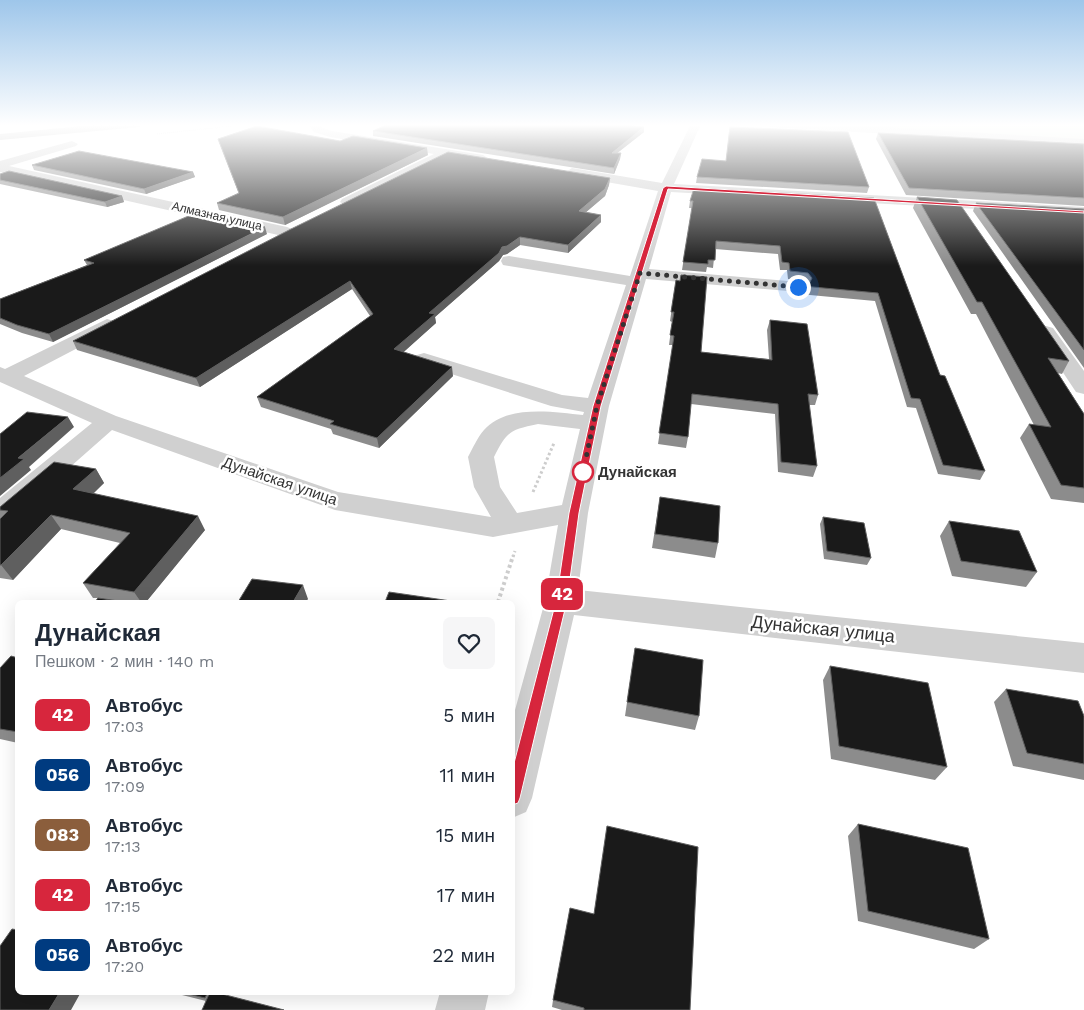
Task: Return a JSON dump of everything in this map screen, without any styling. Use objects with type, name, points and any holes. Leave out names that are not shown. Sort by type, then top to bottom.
[{"type":"street","name":"Алмазная улица","points":[[22,171],[287,232]]},
{"type":"street","points":[[331,210],[409,171]]},
{"type":"street","points":[[564,171],[666,188],[1084,211]]},
{"type":"street","points":[[515,775],[517,760],[561,601],[574,513],[595,415],[666,188],[674,171]]},
{"type":"street","points":[[958,203],[969,219]]},
{"type":"street","points":[[261,245],[305,223]]},
{"type":"street","points":[[509,261],[638,278],[798,287]]},
{"type":"street","points":[[1035,315],[1084,387]]},
{"type":"street","points":[[4,375],[122,317]]},
{"type":"street","points":[[424,359],[559,401],[595,415]]},
{"type":"street","name":"Дунайская улица","points":[[4,375],[108,421],[335,501],[493,527],[574,513]]},
{"type":"street","points":[[509,524],[486,487],[481,457],[492,435],[506,424],[538,418],[595,415]]},
{"type":"street","points":[[0,513],[108,421]]},
{"type":"street","name":"Дунайская улица","points":[[561,601],[1084,658]]},
{"type":"street","points":[[460,1010],[463,995]]},
{"type":"building","points":[[10,171],[122,196],[105,202],[0,180],[0,174]]},
{"type":"building","points":[[61,171],[193,172],[144,189]]},
{"type":"building","points":[[230,171],[379,171],[283,217],[217,203],[239,193]]},
{"type":"building","points":[[409,171],[567,171],[610,178],[605,189],[579,211],[601,215],[568,245],[520,237],[507,246],[502,247],[499,253],[429,313],[435,314],[394,349],[452,367],[377,438],[330,424],[334,421],[257,397],[373,314],[350,281],[196,378],[73,341],[291,229]]},
{"type":"building","points":[[699,171],[863,171],[869,187],[697,177]]},
{"type":"building","points":[[899,171],[1084,171],[1084,198],[909,188]]},
{"type":"building","points":[[694,188],[874,198],[940,375],[945,376],[985,471],[943,465],[920,399],[911,398],[878,293],[802,286],[809,284],[812,278],[808,273],[790,271],[789,263],[782,262],[780,246],[716,241],[715,260],[708,260],[708,264],[683,262],[693,201],[690,201]]},
{"type":"building","points":[[917,197],[957,200],[1069,361],[1048,358],[1084,414],[1084,488],[1061,485],[1029,424],[1051,427],[982,302],[977,302]]},
{"type":"building","points":[[976,203],[1084,209],[1084,350]]},
{"type":"building","points":[[198,212],[265,227],[49,334],[0,318],[0,299],[94,263],[84,260]]},
{"type":"building","points":[[681,275],[707,277],[701,352],[772,360],[770,320],[807,324],[818,395],[808,394],[817,466],[781,462],[778,404],[692,394],[688,437],[659,433],[674,336],[670,335],[674,312],[671,312],[676,280],[680,281]]},
{"type":"building","points":[[27,412],[68,417],[18,458],[24,459],[0,478],[0,434]]},
{"type":"building","points":[[54,462],[96,469],[73,489],[198,516],[134,592],[83,583],[130,533],[51,515],[0,565],[0,519],[8,511],[0,510],[0,507]]},
{"type":"building","points":[[660,497],[720,506],[718,543],[655,534]]},
{"type":"building","points":[[823,517],[864,523],[871,558],[827,551]]},
{"type":"building","points":[[949,521],[1019,531],[1037,572],[961,561]]},
{"type":"building","points":[[252,579],[303,585],[294,600],[239,600]]},
{"type":"building","points":[[389,592],[444,600],[386,600]]},
{"type":"building","points":[[635,648],[703,660],[699,716],[627,702]]},
{"type":"building","points":[[11,656],[15,657],[15,732],[0,729],[0,668]]},
{"type":"building","points":[[830,666],[928,683],[947,767],[839,746]]},
{"type":"building","points":[[1006,689],[1078,701],[1084,716],[1084,764],[1027,753]]},
{"type":"building","points":[[858,824],[968,848],[989,939],[868,911]]},
{"type":"building","points":[[607,826],[698,847],[690,1010],[584,1010],[584,1008],[553,1000],[570,908],[594,914]]},
{"type":"building","points":[[12,929],[15,930],[15,995],[58,995],[49,1010],[0,1010],[0,946]]},
{"type":"building","points":[[192,995],[206,995],[205,998]]},
{"type":"building","points":[[209,995],[226,995],[284,1010],[202,1010]]},
{"type":"bus line","name":"42","points":[[515,786],[561,601],[574,513],[597,406],[666,188],[718,189],[1084,211]]},
{"type":"place","name":"Дунайская","points":[[583,472]]},
{"type":"route","points":[[583,472],[597,406],[640,273],[798,287]]}]
